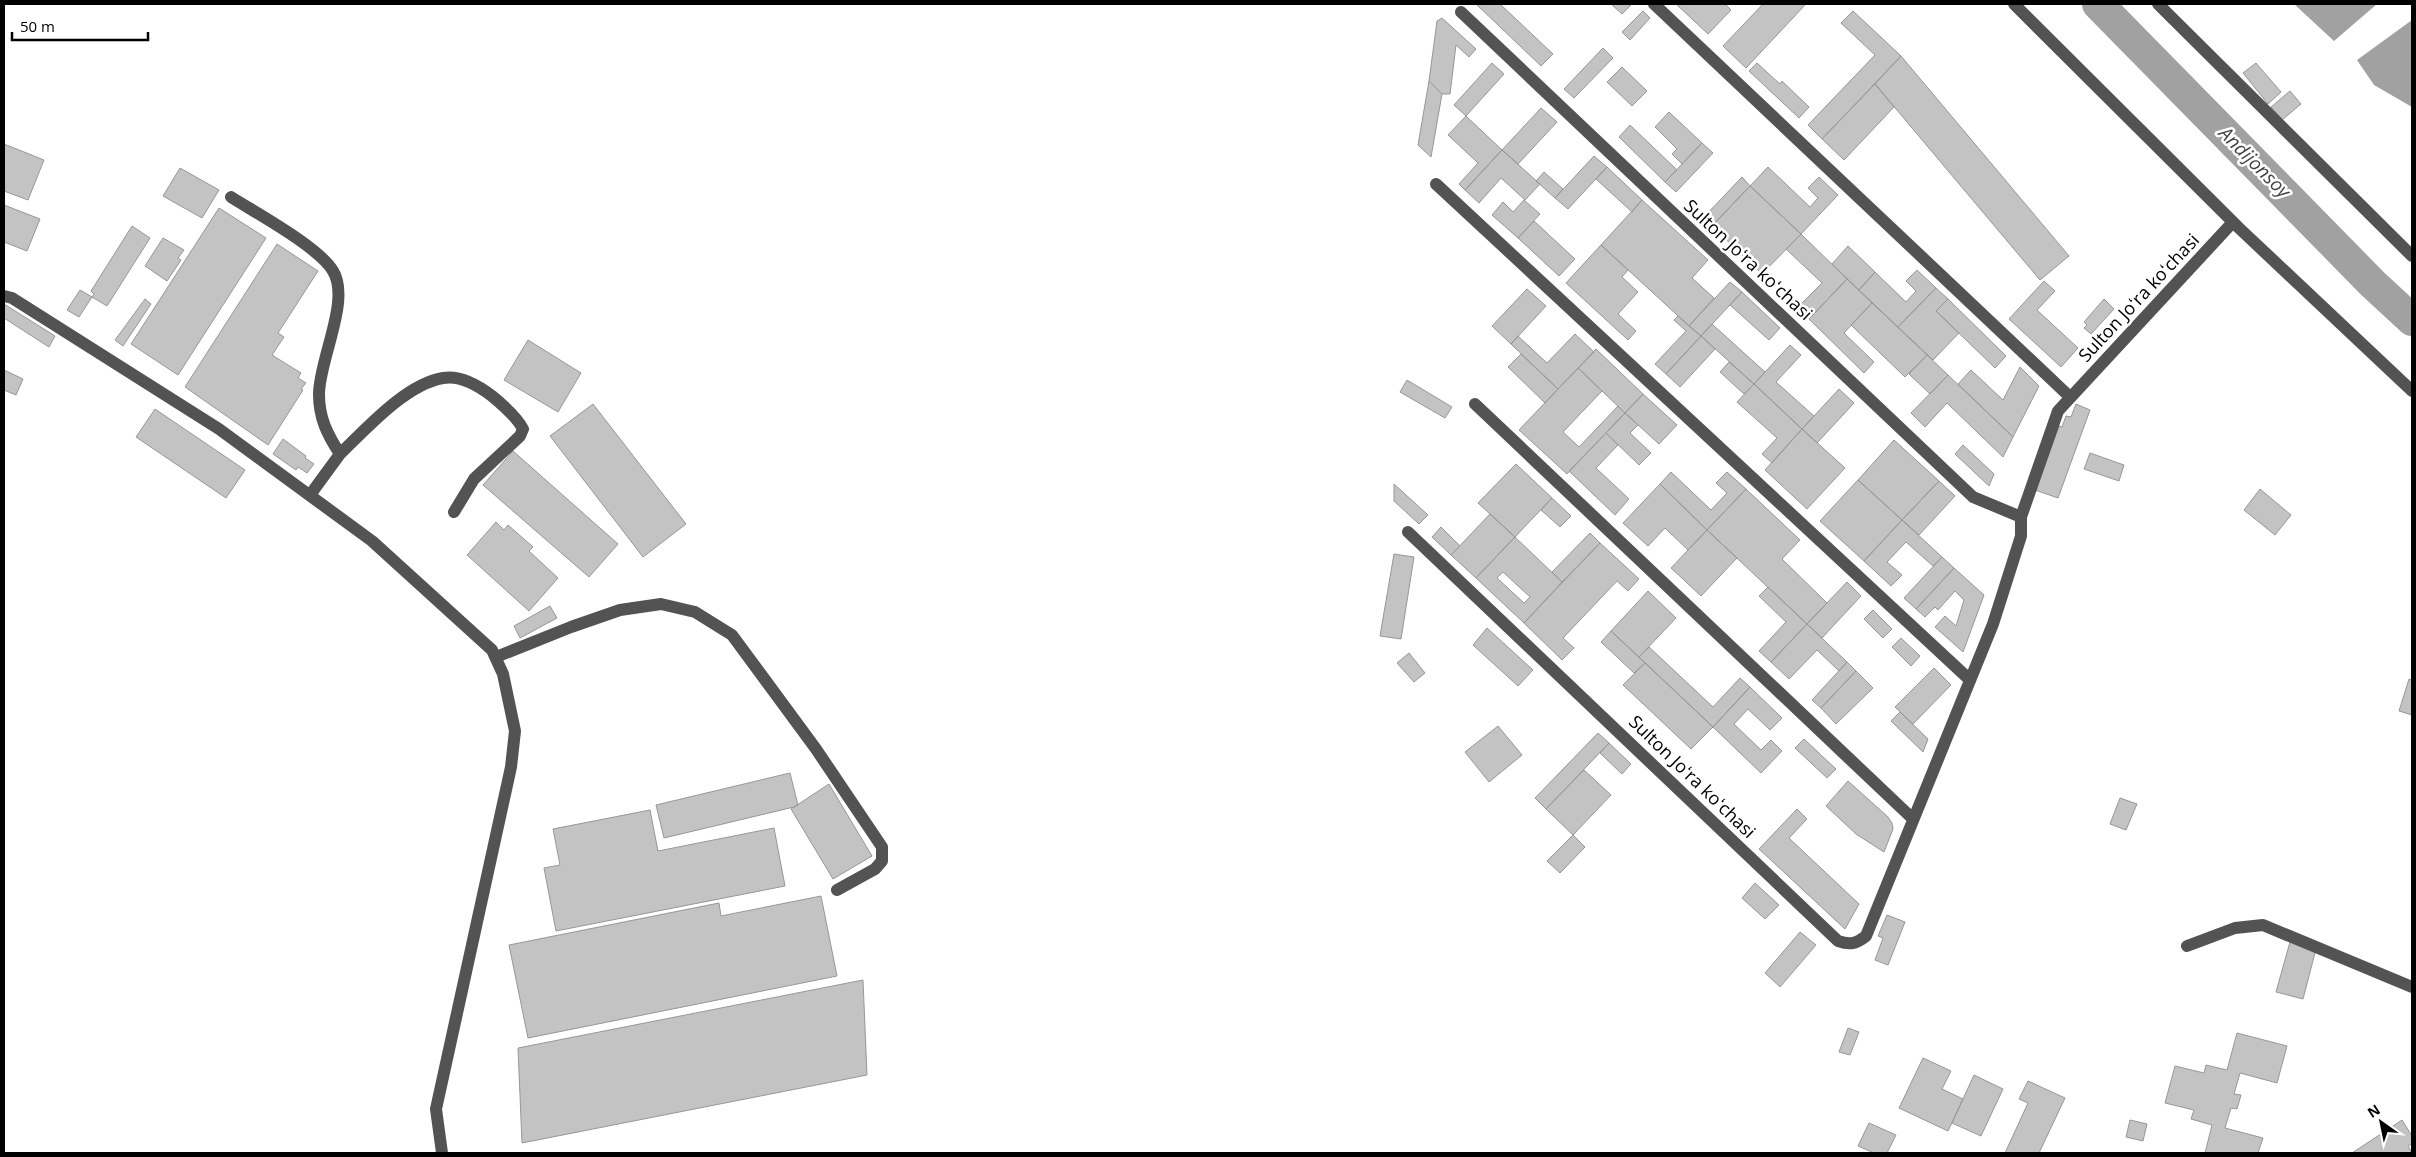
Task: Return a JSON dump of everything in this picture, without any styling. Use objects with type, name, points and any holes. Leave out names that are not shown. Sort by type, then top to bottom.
[{"type":"street","points":[[1654,4],[2070,397]]},
{"type":"street","points":[[2014,4],[2233,222],[2412,391]]},
{"type":"street","points":[[2158,4],[2412,256]]},
{"type":"street","name":"Sulton Joʻra koʻchasi","points":[[1460,12],[1973,496],[2021,517]]},
{"type":"street","points":[[1436,184],[1970,680]]},
{"type":"street","points":[[231,197],[314,251],[333,270],[340,289],[319,393],[324,429],[340,454]]},
{"type":"street","name":"Sulton Joʻra koʻchasi","points":[[1408,532],[1838,941],[1848,944],[1858,942],[1866,936],[1993,624],[2021,536],[2021,517],[2058,411],[2233,222]]},
{"type":"street","points":[[4,296],[12,298],[219,429],[372,540],[492,650],[496,657],[503,674],[515,731],[511,767],[436,1108],[442,1153]]},
{"type":"street","points":[[310,495],[340,454],[404,397],[431,381],[445,377],[461,379],[484,390],[504,406],[523,429],[520,436],[474,479],[454,512]]},
{"type":"street","points":[[1475,404],[1913,819]]},
{"type":"street","points":[[496,657],[570,627],[620,610],[661,604],[695,612],[718,625],[732,635],[754,663],[827,765],[882,848],[882,861],[875,869],[837,890]]},
{"type":"street","points":[[2187,946],[2235,928],[2263,925],[2412,987]]},
{"type":"shaded area","points":[[2294,4],[2377,4],[2334,41]]},
{"type":"shaded area","points":[[2412,20],[2412,107],[2374,85],[2357,60]]},
{"type":"building","points":[[1476,4],[1500,4],[1553,54],[1541,66]]},
{"type":"building","points":[[1611,4],[1632,4],[1622,14]]},
{"type":"building","points":[[1676,4],[1725,4],[1731,10],[1708,34]]},
{"type":"building","points":[[1763,4],[1806,4],[1746,68],[1723,46]]},
{"type":"building","points":[[1643,11],[1650,18],[1630,40],[1622,32]]},
{"type":"building","points":[[1853,11],[1901,56],[1822,139],[1808,125],[1875,55],[1841,23]]},
{"type":"building","points":[[1442,18],[1476,49],[1469,57],[1456,45],[1450,94],[1442,94],[1429,81],[1437,21]]},
{"type":"building","points":[[1603,48],[1613,58],[1574,98],[1564,89]]},
{"type":"building","points":[[1901,56],[2069,256],[2040,280],[1875,84]]},
{"type":"building","points":[[1492,63],[1504,74],[1466,116],[1454,105]]},
{"type":"building","points":[[1757,63],[1780,84],[1782,81],[1809,107],[1799,118],[1749,71]]},
{"type":"building","points":[[2256,63],[2281,92],[2268,104],[2243,73]]},
{"type":"building","points":[[1622,67],[1647,91],[1632,106],[1607,82]]},
{"type":"building","points":[[1429,81],[1442,94],[1431,157],[1418,145]]},
{"type":"building","points":[[1875,84],[1894,107],[1844,160],[1822,139]]},
{"type":"building","points":[[2290,91],[2301,104],[2282,120],[2271,107]]},
{"type":"building","points":[[1541,108],[1557,122],[1518,164],[1502,150]]},
{"type":"building","points":[[1669,112],[1702,143],[1682,164],[1672,154],[1677,149],[1655,127]]},
{"type":"building","points":[[1466,116],[1502,150],[1465,190],[1459,184],[1478,163],[1448,135]]},
{"type":"building","points":[[1630,125],[1677,170],[1665,182],[1619,137]]},
{"type":"building","points":[[1702,143],[1713,153],[1676,192],[1665,182]]},
{"type":"building","points":[[4,144],[44,160],[28,200],[4,191]]},
{"type":"building","points":[[1502,150],[1540,184],[1525,200],[1501,178],[1479,203],[1465,190]]},
{"type":"building","points":[[1594,156],[1607,167],[1568,209],[1555,198]]},
{"type":"building","points":[[1607,167],[1642,200],[1632,212],[1596,179]]},
{"type":"building","points":[[1768,167],[1810,207],[1818,198],[1808,188],[1819,177],[1838,195],[1801,234],[1750,186]]},
{"type":"building","points":[[180,168],[219,190],[202,218],[163,196]]},
{"type":"building","points":[[1544,172],[1563,189],[1555,198],[1536,181]]},
{"type":"building","points":[[1742,177],[1750,186],[1712,226],[1703,218]]},
{"type":"building","points":[[1750,186],[1801,234],[1762,274],[1712,226]]},
{"type":"building","points":[[1524,200],[1540,214],[1518,238],[1492,215],[1503,202],[1513,212]]},
{"type":"building","points":[[1642,200],[1708,260],[1692,278],[1714,298],[1689,326],[1601,245]]},
{"type":"building","points":[[4,205],[40,219],[27,251],[4,242]]},
{"type":"building","points":[[219,208],[266,238],[178,375],[131,344]]},
{"type":"building","points":[[1534,221],[1575,259],[1559,276],[1518,238]]},
{"type":"building","points":[[132,226],[150,238],[107,306],[92,297],[94,294],[91,291]]},
{"type":"building","points":[[1801,234],[1847,279],[1809,319],[1797,308],[1822,283],[1786,249]]},
{"type":"building","points":[[163,238],[184,250],[178,258],[181,260],[167,281],[145,266]]},
{"type":"building","points":[[277,244],[318,271],[278,333],[284,337],[272,355],[301,373],[298,378],[306,383],[268,445],[185,387]]},
{"type":"building","points":[[1601,245],[1628,270],[1622,277],[1638,292],[1618,314],[1636,331],[1628,340],[1566,283]]},
{"type":"building","points":[[1848,246],[1875,272],[1859,290],[1832,264]]},
{"type":"building","points":[[1917,270],[1936,288],[1898,327],[1859,290],[1875,272],[1906,302],[1916,291],[1906,281]]},
{"type":"building","points":[[1847,279],[1872,303],[1844,333],[1874,362],[1864,373],[1809,319]]},
{"type":"building","points":[[2044,281],[2055,291],[2037,310],[2078,348],[2061,367],[2009,319]]},
{"type":"building","points":[[1730,282],[1742,292],[1701,336],[1689,326]]},
{"type":"building","points":[[1936,288],[1948,299],[1936,311],[1959,333],[1933,360],[1898,327]]},
{"type":"building","points":[[1527,289],[1546,306],[1511,344],[1492,326]]},
{"type":"building","points":[[80,290],[92,297],[79,317],[67,310]]},
{"type":"building","points":[[1742,292],[1780,328],[1769,340],[1730,305]]},
{"type":"building","points":[[145,299],[151,304],[123,346],[115,340]]},
{"type":"building","points":[[1948,299],[2006,356],[1995,368],[1936,311]]},
{"type":"building","points":[[2104,299],[2114,309],[2091,334],[2084,328],[2087,325],[2084,322]]},
{"type":"building","points":[[1872,303],[1927,355],[1905,377],[1851,325]]},
{"type":"building","points":[[4,304],[55,336],[49,347],[4,318]]},
{"type":"building","points":[[1678,316],[1701,336],[1666,374],[1655,364],[1686,331],[1674,320]]},
{"type":"building","points":[[1712,324],[1765,372],[1754,384],[1701,336]]},
{"type":"building","points":[[1575,334],[1594,352],[1558,389],[1511,344],[1518,336],[1547,363]]},
{"type":"building","points":[[1701,336],[1715,349],[1680,387],[1666,374]]},
{"type":"building","points":[[528,340],[581,373],[558,412],[504,380]]},
{"type":"building","points":[[1790,345],[1801,355],[1776,382],[1814,416],[1802,429],[1754,384]]},
{"type":"building","points":[[1596,349],[1643,394],[1625,413],[1578,368]]},
{"type":"building","points":[[1521,354],[1558,389],[1545,403],[1508,367]]},
{"type":"building","points":[[1927,355],[1948,375],[1930,394],[1909,374]]},
{"type":"building","points":[[1729,362],[1754,384],[1744,394],[1720,372]]},
{"type":"building","points":[[2020,367],[2039,386],[2013,437],[1958,384],[1971,370],[2003,400]]},
{"type":"building","points":[[1578,368],[1602,391],[1563,432],[1579,447],[1618,406],[1625,413],[1567,474],[1519,430]]},
{"type":"building","points":[[4,370],[23,379],[16,395],[4,390]]},
{"type":"building","points":[[1948,375],[2013,437],[2003,457],[1947,403],[1925,427],[1911,413]]},
{"type":"building","points":[[1407,380],[1452,407],[1445,418],[1400,392]]},
{"type":"building","points":[[1754,384],[1802,429],[1772,463],[1762,454],[1777,438],[1737,402]]},
{"type":"building","points":[[1839,389],[1854,403],[1817,443],[1802,429]]},
{"type":"building","points":[[1643,394],[1677,425],[1659,444],[1625,413]]},
{"type":"building","points":[[593,404],[686,524],[643,557],[550,436]]},
{"type":"building","points":[[2076,404],[2090,410],[2058,498],[2035,490],[2059,426],[2062,427],[2066,416],[2071,417]]},
{"type":"building","points":[[155,409],[245,470],[226,498],[136,437]]},
{"type":"building","points":[[1625,413],[1638,425],[1630,433],[1651,453],[1639,465],[1606,433]]},
{"type":"building","points":[[1802,429],[1845,468],[1807,509],[1765,470]]},
{"type":"building","points":[[1606,433],[1618,445],[1596,468],[1629,499],[1615,515],[1569,471]]},
{"type":"building","points":[[283,439],[314,464],[307,473],[298,467],[296,470],[273,454]]},
{"type":"building","points":[[1894,440],[1939,481],[1902,520],[1858,480]]},
{"type":"building","points":[[1963,445],[1994,474],[1989,486],[1955,454]]},
{"type":"building","points":[[513,451],[618,544],[589,577],[483,485]]},
{"type":"building","points":[[2090,453],[2124,465],[2119,481],[2084,469]]},
{"type":"building","points":[[1516,464],[1552,498],[1515,537],[1478,503]]},
{"type":"building","points":[[1671,472],[1711,510],[1727,493],[1716,483],[1727,472],[1746,489],[1707,530],[1660,484]]},
{"type":"building","points":[[1858,480],[1902,520],[1864,561],[1820,521]]},
{"type":"building","points":[[1939,481],[1955,496],[1919,535],[1902,520]]},
{"type":"building","points":[[1394,484],[1428,515],[1419,524],[1394,501]]},
{"type":"building","points":[[1660,484],[1707,530],[1688,550],[1665,528],[1648,546],[1623,523]]},
{"type":"building","points":[[1746,489],[1800,540],[1782,559],[1827,603],[1807,624],[1707,530]]},
{"type":"building","points":[[2260,489],[2291,515],[2275,535],[2244,510]]},
{"type":"building","points":[[1552,498],[1571,516],[1560,527],[1541,510]]},
{"type":"building","points":[[1490,514],[1515,537],[1476,578],[1451,555]]},
{"type":"building","points":[[1902,520],[1942,557],[1933,566],[1906,542],[1887,562],[1902,575],[1891,586],[1864,561]]},
{"type":"building","points":[[496,522],[504,530],[508,525],[533,547],[529,551],[558,578],[529,611],[467,555]]},
{"type":"building","points":[[1441,527],[1460,546],[1451,555],[1432,537]]},
{"type":"building","points":[[1707,530],[1737,558],[1701,596],[1671,568]]},
{"type":"building","points":[[1590,533],[1600,543],[1562,582],[1552,572]]},
{"type":"building","points":[[1515,537],[1562,582],[1524,623],[1476,578]],"holes":[[[1503,572],[1530,597],[1524,603],[1497,578]]]},
{"type":"building","points":[[1600,543],[1639,579],[1628,591],[1617,581],[1563,638],[1574,648],[1562,660],[1524,623]]},
{"type":"building","points":[[1394,554],[1414,557],[1401,639],[1380,636]]},
{"type":"building","points":[[1942,557],[1954,568],[1916,609],[1904,598]]},
{"type":"building","points":[[1954,568],[1984,595],[1963,652],[1935,627],[1945,616],[1956,626],[1964,600],[1955,591],[1938,610],[1935,607],[1925,617],[1916,609]]},
{"type":"building","points":[[1847,582],[1861,596],[1822,638],[1807,624]]},
{"type":"building","points":[[1768,587],[1807,624],[1771,662],[1759,651],[1786,622],[1759,596]]},
{"type":"building","points":[[1648,591],[1676,618],[1639,657],[1611,631]]},
{"type":"building","points":[[550,606],[557,618],[520,638],[514,626]]},
{"type":"building","points":[[1873,610],[1892,629],[1883,638],[1864,619]]},
{"type":"building","points":[[1807,624],[1847,662],[1839,671],[1817,650],[1789,679],[1771,662]]},
{"type":"building","points":[[1487,628],[1533,670],[1518,686],[1473,645]]},
{"type":"building","points":[[1611,631],[1645,663],[1634,673],[1601,642]]},
{"type":"building","points":[[1901,638],[1920,656],[1911,666],[1892,647]]},
{"type":"building","points":[[1649,647],[1713,707],[1740,678],[1750,687],[1713,727],[1639,657]]},
{"type":"building","points":[[1409,653],[1425,673],[1414,682],[1397,663]]},
{"type":"building","points":[[1847,662],[1856,671],[1821,708],[1812,700]]},
{"type":"building","points":[[1645,663],[1713,727],[1691,749],[1623,685]]},
{"type":"building","points":[[1934,668],[1951,685],[1913,724],[1895,707]]},
{"type":"building","points":[[1856,671],[1873,688],[1836,724],[1821,708]]},
{"type":"building","points":[[2409,679],[2412,680],[2412,715],[2399,711]]},
{"type":"building","points":[[1750,687],[1782,718],[1770,730],[1748,709],[1734,724],[1761,750],[1771,740],[1782,751],[1761,773],[1713,727]]},
{"type":"building","points":[[1900,712],[1928,739],[1923,752],[1891,721]]},
{"type":"building","points":[[1498,726],[1522,755],[1489,782],[1465,752]]},
{"type":"building","points":[[1598,733],[1609,743],[1546,809],[1535,798]]},
{"type":"building","points":[[1804,739],[1836,769],[1827,778],[1795,748]]},
{"type":"building","points":[[1609,743],[1631,764],[1622,774],[1600,753]]},
{"type":"building","points":[[1584,770],[1611,795],[1573,835],[1546,809]]},
{"type":"building","points":[[790,773],[798,805],[664,838],[656,805]]},
{"type":"building","points":[[1848,781],[1888,817],[1892,823],[1893,829],[1884,852],[1856,834],[1826,806]]},
{"type":"building","points":[[829,784],[872,856],[833,879],[791,809]]},
{"type":"building","points":[[2120,798],[2137,804],[2126,830],[2110,824]]},
{"type":"building","points":[[1797,809],[1807,819],[1789,838],[1859,904],[1845,929],[1759,849]]},
{"type":"building","points":[[650,810],[658,851],[774,828],[785,886],[556,931],[544,868],[560,865],[553,829]]},
{"type":"building","points":[[1573,835],[1585,847],[1560,873],[1547,861]]},
{"type":"building","points":[[1755,883],[1779,905],[1765,919],[1742,898]]},
{"type":"building","points":[[821,896],[837,976],[528,1038],[509,945],[719,903],[721,916]]},
{"type":"building","points":[[1887,915],[1905,922],[1888,965],[1875,960],[1883,938],[1878,936]]},
{"type":"building","points":[[1800,932],[1816,945],[1780,987],[1765,973]]},
{"type":"building","points":[[2290,942],[2316,949],[2303,999],[2276,992]]},
{"type":"building","points":[[863,980],[867,1075],[522,1143],[518,1048]]},
{"type":"building","points":[[1848,1028],[1859,1032],[1850,1055],[1839,1052]]},
{"type":"building","points":[[2237,1033],[2287,1046],[2277,1083],[2240,1073],[2234,1094],[2241,1095],[2237,1109],[2231,1108],[2225,1128],[2263,1138],[2258,1153],[2205,1153],[2212,1125],[2191,1119],[2194,1110],[2165,1103],[2175,1066],[2204,1073],[2206,1065],[2227,1070]]},
{"type":"building","points":[[1923,1058],[1951,1071],[1942,1089],[1963,1099],[1948,1131],[1899,1108]]},
{"type":"building","points":[[1974,1075],[2003,1089],[1981,1136],[1952,1123]]},
{"type":"building","points":[[2028,1081],[2065,1098],[2039,1153],[2005,1153],[2028,1103],[2019,1099]]},
{"type":"building","points":[[2130,1120],[2147,1124],[2143,1141],[2126,1137]]},
{"type":"building","points":[[2402,1120],[2412,1136],[2412,1144],[2408,1146],[2412,1153],[2352,1153]]},
{"type":"building","points":[[1869,1123],[1896,1135],[1887,1153],[1874,1153],[1858,1146]]},
{"type":"waterway","name":"Andijonsoy","points":[[2098,4],[2373,284],[2412,320]]}]
